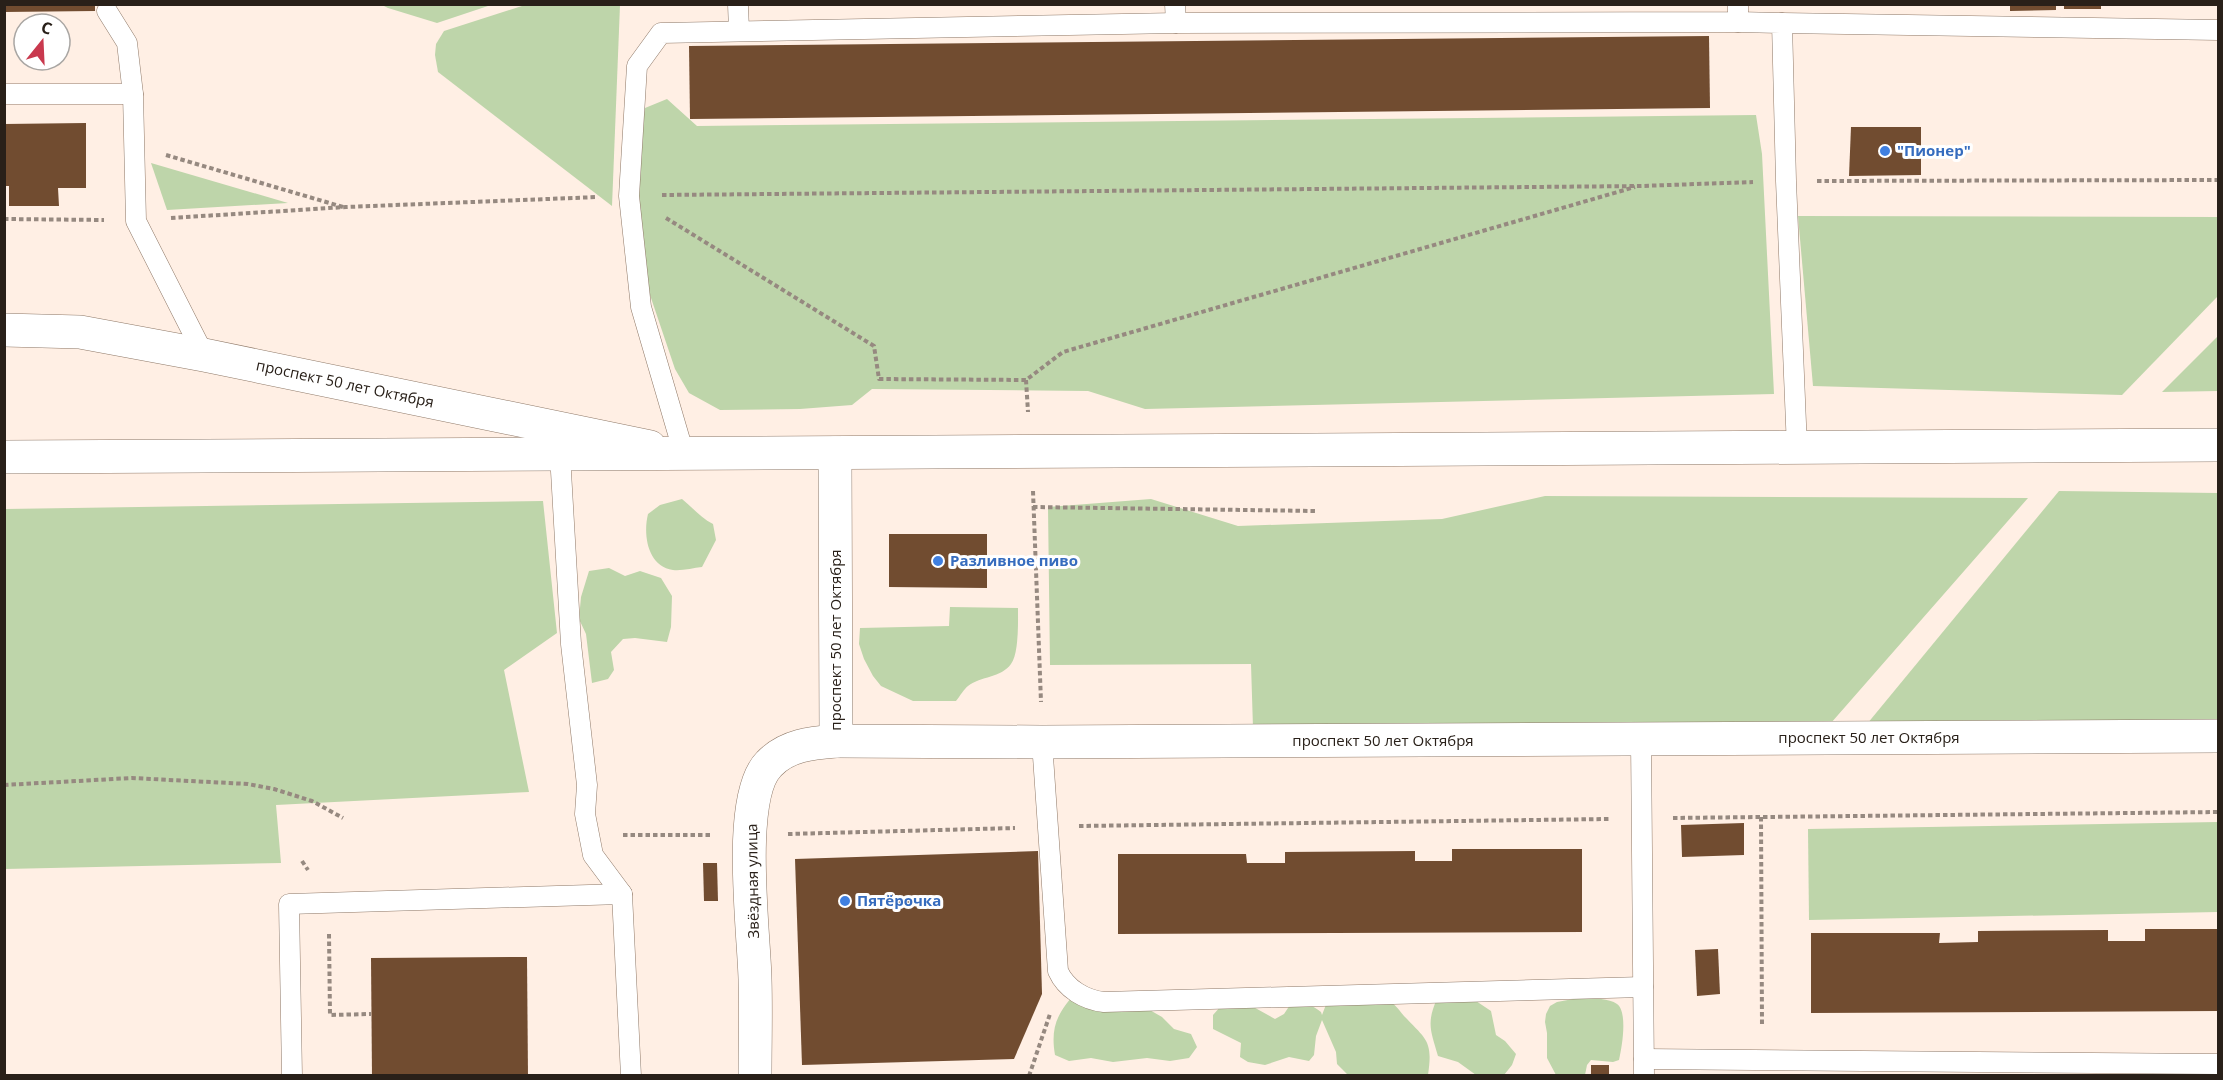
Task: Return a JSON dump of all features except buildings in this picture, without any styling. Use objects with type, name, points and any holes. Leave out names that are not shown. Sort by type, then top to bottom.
[{"type":"street","name":"проспект 50 лет Октября","points":[[4,330],[80,332],[204,355],[684,453]]},
{"type":"street","name":"проспект 50 лет Октября","points":[[4,457],[2218,445]]},
{"type":"street","name":"проспект 50 лет Октября","points":[[835,453],[836,741],[1641,740],[2218,736]]},
{"type":"street","name":"Звёздная улица","points":[[755,1076],[755,979],[749,835],[754,798],[760,778],[768,764],[786,751],[806,743],[836,741]]},
{"type":"lane","points":[[738,4],[739,31]]},
{"type":"lane","points":[[107,11],[127,43],[133,94],[136,221],[204,355]]},
{"type":"lane","points":[[684,453],[641,307],[629,196],[637,66],[661,33],[1175,14],[1738,13],[1782,23],[2218,30]]},
{"type":"lane","points":[[1782,23],[1797,448]]},
{"type":"lane","points":[[4,94],[133,94]]},
{"type":"lane","points":[[560,454],[571,644],[587,785],[585,814],[593,855],[622,894],[631,1076]]},
{"type":"lane","points":[[1641,740],[1644,1067],[1762,1061],[1838,1069],[2218,1064]]},
{"type":"lane","points":[[1042,742],[1056,963],[1061,979],[1078,993],[1104,1002],[1643,987]]},
{"type":"lane","points":[[292,1076],[289,904],[622,894]]},
{"type":"path","points":[[134,146],[346,207]]},
{"type":"path","points":[[4,219],[136,221],[346,207],[629,196],[1641,186],[1786,181],[2218,180]]},
{"type":"path","points":[[629,196],[874,346],[879,379],[1026,380],[1063,352],[1641,186]]},
{"type":"path","points":[[1026,380],[1031,452],[1042,742]]},
{"type":"path","points":[[1033,507],[1316,511]]},
{"type":"path","points":[[4,785],[132,778],[248,784],[274,789],[312,801],[343,818]]},
{"type":"path","points":[[613,835],[749,835],[1049,827],[2218,812]]},
{"type":"path","points":[[1761,817],[1762,1061]]},
{"type":"path","points":[[328,903],[330,1015],[372,1014]]},
{"type":"path","points":[[1029,1076],[1061,979]]},
{"type":"green space","points":[[382,5],[491,5],[437,23]]},
{"type":"green space","points":[[525,5],[620,5],[612,206],[438,72],[436,44],[444,31]]},
{"type":"green space","points":[[667,99],[697,126],[1756,115],[1762,154],[1774,394],[1145,409],[1088,391],[872,389],[852,405],[800,409],[720,410],[689,393],[675,369],[650,295],[636,234],[634,156],[645,108]]},
{"type":"green space","points":[[151,163],[288,203],[167,210]]},
{"type":"green space","points":[[1798,216],[2218,217],[2218,296],[2122,395],[1813,386]]},
{"type":"green space","points":[[2218,336],[2218,391],[2162,392]]},
{"type":"green space","points":[[2059,491],[2218,493],[2218,721],[1867,724]]},
{"type":"green space","points":[[1545,496],[2028,498],[1831,723],[1253,728],[1251,664],[1050,665],[1048,507],[1151,499],[1238,526],[1442,519]]},
{"type":"green space","points":[[682,499],[713,524],[716,540],[702,567],[673,570],[664,567],[652,556],[646,531],[648,514],[660,505]]},
{"type":"green space","points":[[543,501],[557,633],[504,670],[529,792],[276,805],[281,863],[5,869],[5,509]]},
{"type":"green space","points":[[609,568],[625,576],[640,571],[661,578],[672,596],[671,627],[667,642],[635,638],[623,639],[611,652],[614,670],[608,679],[592,683],[586,634],[579,619],[581,597],[589,571]]},
{"type":"green space","points":[[950,607],[1018,608],[1017,645],[1014,659],[1007,669],[968,686],[956,701],[913,701],[881,686],[864,659],[859,644],[860,628],[949,626]]},
{"type":"green space","points":[[2218,822],[2218,912],[1809,920],[1808,829]]},
{"type":"green space","points":[[1584,997],[1610,1001],[1620,1008],[1623,1030],[1619,1060],[1613,1062],[1591,1060],[1587,1065],[1585,1075],[1556,1075],[1547,1058],[1546,1014],[1550,1006],[1557,1002]]},
{"type":"green space","points":[[1071,998],[1148,1009],[1162,1017],[1174,1029],[1191,1034],[1197,1047],[1189,1058],[1170,1061],[1147,1058],[1113,1062],[1091,1058],[1069,1061],[1055,1055],[1054,1031],[1061,1012]]},
{"type":"green space","points":[[1387,999],[1423,1036],[1430,1055],[1428,1075],[1348,1075],[1337,1064],[1336,1052],[1322,1020],[1316,1036],[1314,1055],[1309,1061],[1289,1057],[1265,1065],[1248,1062],[1240,1057],[1241,1043],[1213,1029],[1213,1015],[1221,1006],[1248,1004],[1275,1019],[1284,1014],[1292,1002],[1311,1005],[1322,1015],[1327,1002]]},
{"type":"green space","points":[[1437,999],[1476,1001],[1491,1011],[1496,1035],[1505,1041],[1516,1054],[1512,1065],[1504,1075],[1476,1075],[1458,1062],[1438,1056],[1431,1021]]},
{"type":"place","name":"\"Пионер\"","points":[[1885,151]]},
{"type":"place","name":"Разливное пиво","points":[[938,561]]},
{"type":"place","name":"Пятёрочка","points":[[845,901]]}]
